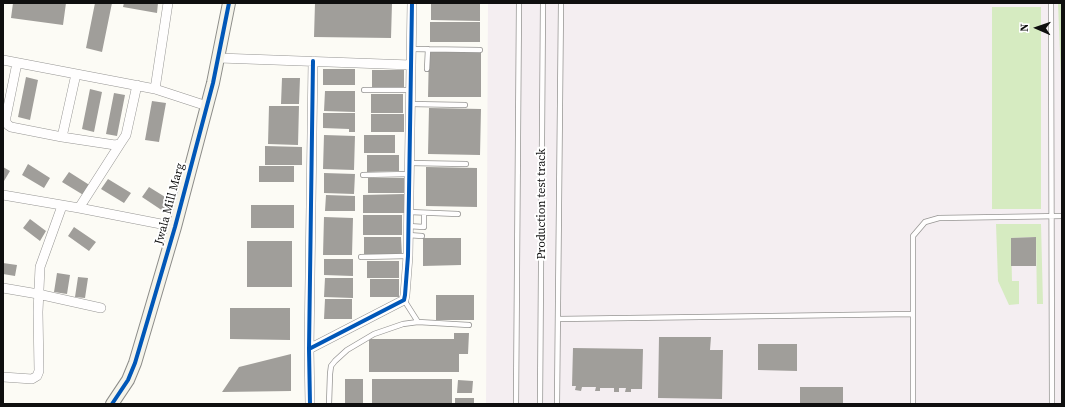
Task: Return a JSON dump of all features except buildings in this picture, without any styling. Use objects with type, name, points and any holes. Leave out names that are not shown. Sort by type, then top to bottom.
[{"type":"street","points":[[155,88],[168,3]]},
{"type":"street","name":"Jwala Mill Marg","points":[[112,404],[128,380],[135,364],[175,227],[219,58],[229,3]]},
{"type":"street","points":[[309,349],[404,300],[408,256],[412,3]]},
{"type":"street","points":[[219,58],[411,65]]},
{"type":"street","points":[[3,60],[155,88],[207,106]]},
{"type":"street","points":[[310,404],[309,349],[313,61]]},
{"type":"street","points":[[17,62],[6,117],[6,122],[8,125],[62,137],[120,144]]},
{"type":"street","points":[[62,137],[76,74]]},
{"type":"street","points":[[78,208],[126,135],[138,85]]},
{"type":"street","points":[[3,195],[161,224]]},
{"type":"street","points":[[3,377],[32,379],[39,371],[38,294],[40,267],[62,206]]},
{"type":"street","points":[[3,288],[101,308]]},
{"type":"lane","points":[[516,404],[519,3]]},
{"type":"lane","name":"Production test track","points":[[540,404],[543,3]]},
{"type":"lane","points":[[557,404],[561,3]]},
{"type":"lane","points":[[1051,3],[1052,404]]},
{"type":"lane","points":[[411,49],[480,50]]},
{"type":"lane","points":[[428,49],[428,69]]},
{"type":"lane","points":[[364,90],[411,90]]},
{"type":"lane","points":[[410,104],[465,105]]},
{"type":"lane","points":[[409,163],[466,164]]},
{"type":"lane","points":[[364,175],[409,174]]},
{"type":"lane","points":[[409,212],[458,214]]},
{"type":"lane","points":[[408,231],[424,227],[424,213]]},
{"type":"lane","points":[[913,404],[913,236],[925,222],[939,218],[1062,216]]},
{"type":"lane","points":[[408,231],[422,236]]},
{"type":"lane","points":[[361,257],[408,256]]},
{"type":"lane","points":[[404,300],[418,322]]},
{"type":"lane","points":[[558,319],[913,314]]},
{"type":"lane","points":[[330,404],[331,366],[347,350],[374,334],[403,324],[418,322],[469,325]]},
{"type":"shaded area","points":[[488,3],[1062,3],[1062,404],[486,404]]},
{"type":"green space","points":[[1058,3],[1062,3],[1062,106]]},
{"type":"green space","points":[[992,7],[1041,7],[1041,209],[992,209]]},
{"type":"green space","points":[[996,224],[1041,224],[1043,304],[1037,304],[1036,237],[1011,238],[1012,281],[1019,281],[1019,304],[1009,305],[998,281]]},
{"type":"cycle path","points":[[112,404],[128,380],[135,363],[175,227],[213,83],[229,3]]},
{"type":"cycle path","points":[[309,349],[404,300],[408,256],[412,3]]},
{"type":"cycle path","points":[[310,404],[309,349],[313,61]]}]
